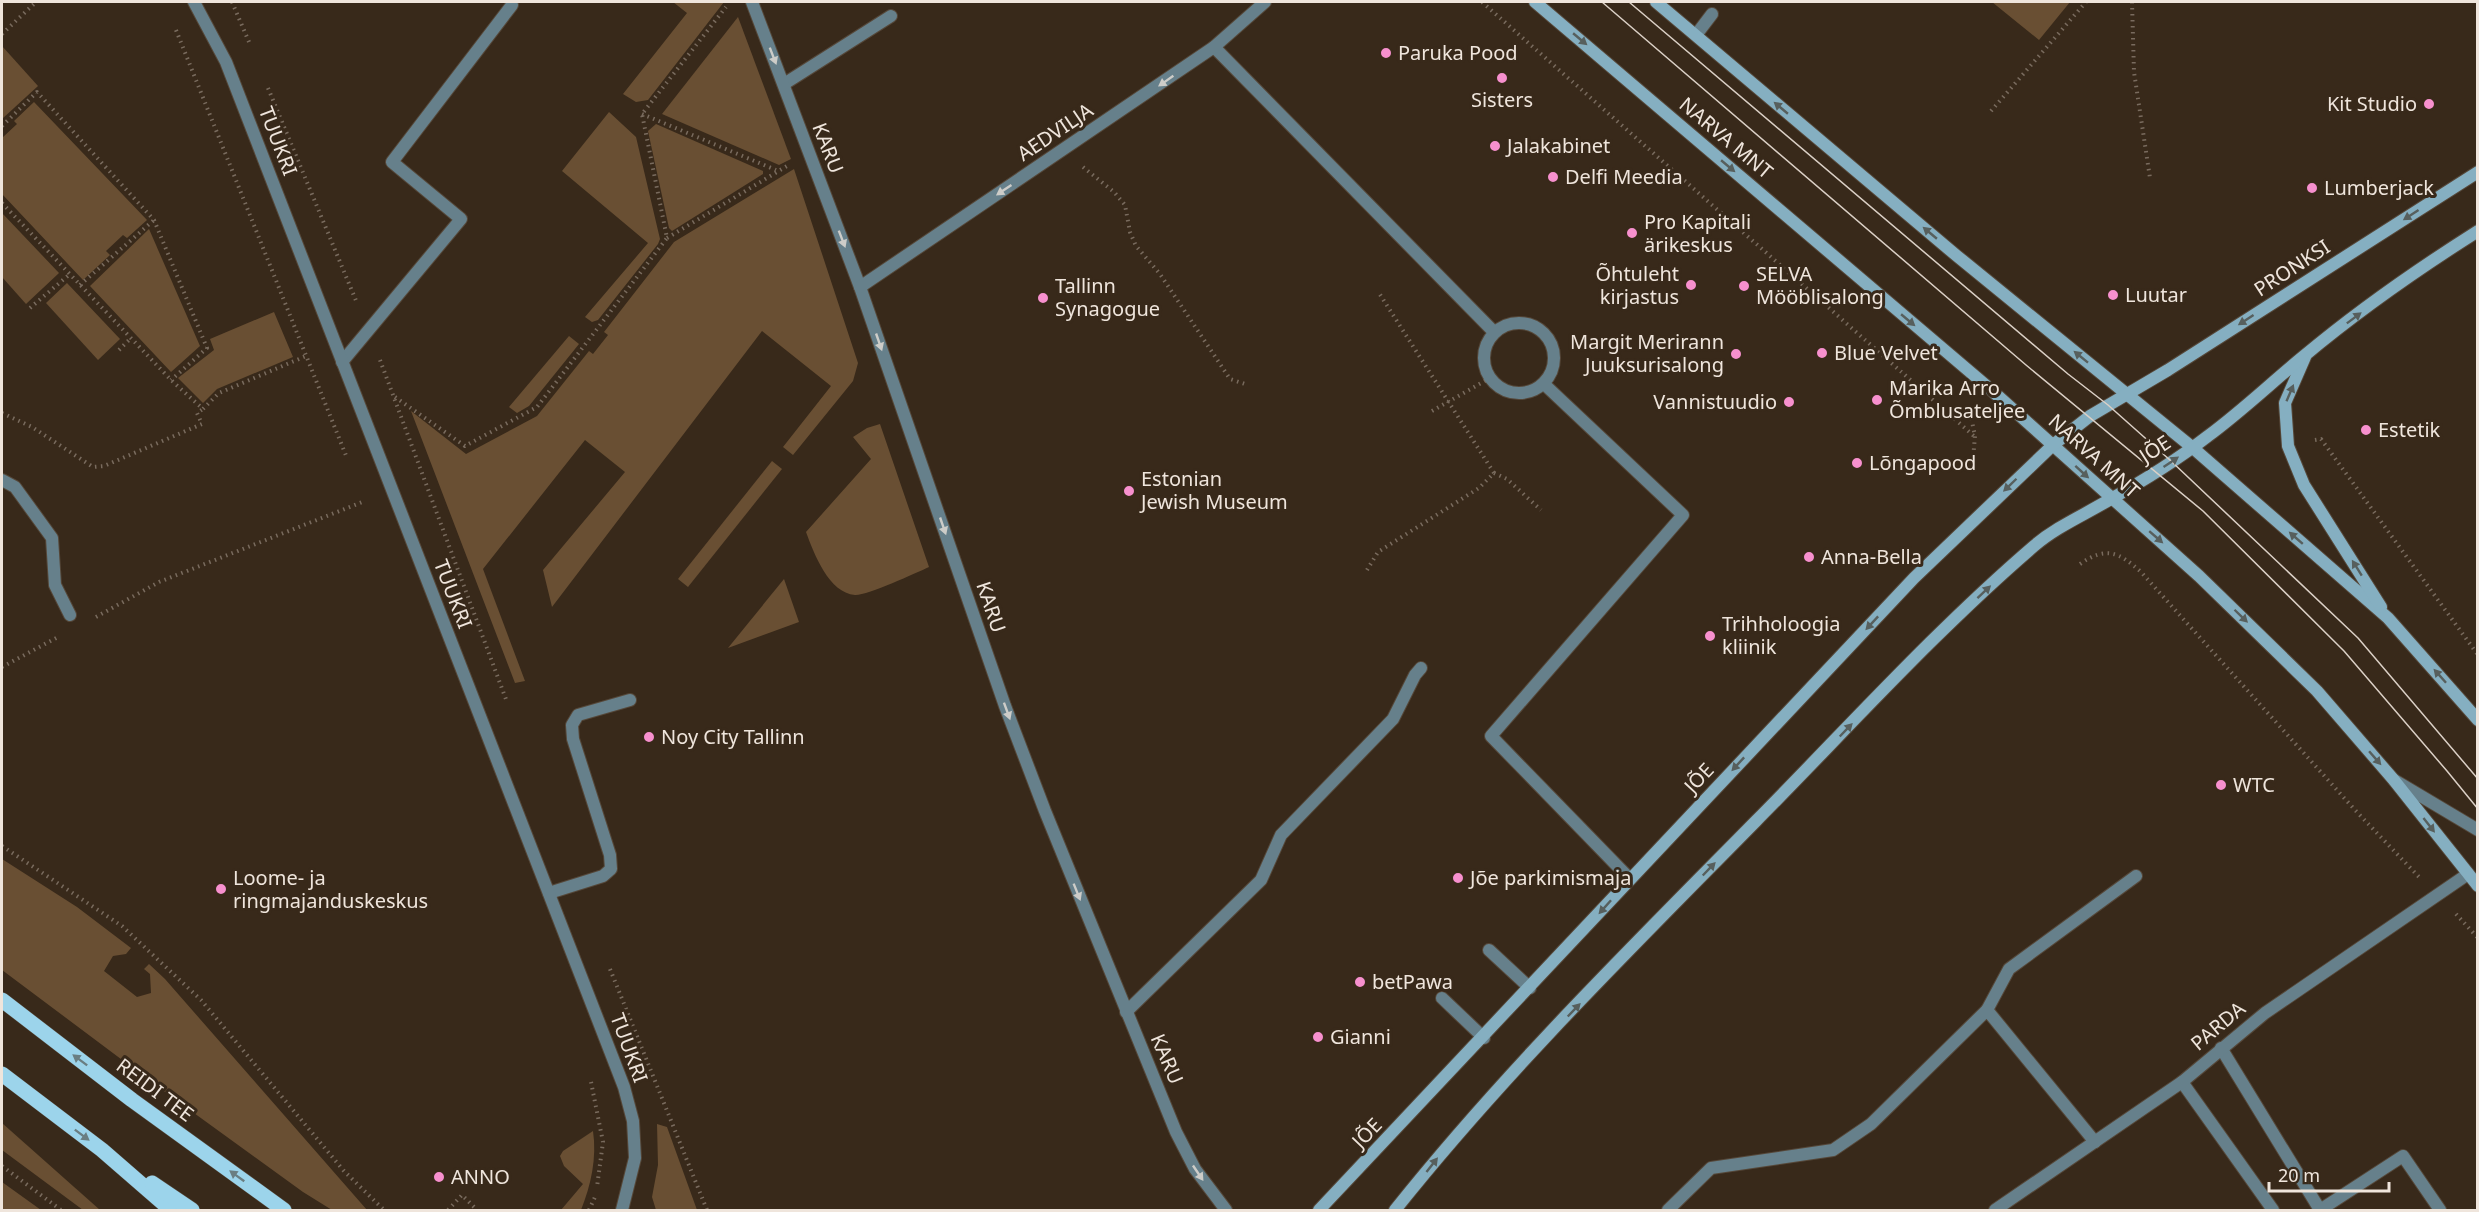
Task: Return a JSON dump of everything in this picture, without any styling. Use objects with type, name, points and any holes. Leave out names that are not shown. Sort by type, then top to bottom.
[{"type":"main road","name":"NARVA MNT","points":[[1535,2],[2053,445],[2199,576],[2317,691],[2393,779],[2478,886]]},
{"type":"main road","points":[[1656,2],[1948,248],[2193,448],[2388,618],[2478,720]]},
{"type":"main road","name":"PRONKSI","points":[[2126,394],[2168,370],[2478,172]]},
{"type":"main road","points":[[2193,448],[2229,421],[2307,353],[2421,267],[2478,231]]},
{"type":"main road","points":[[2307,353],[2285,403],[2288,446],[2304,485],[2388,618]]},
{"type":"main road","name":"JÕE","points":[[1319,1210],[1484,1038],[1630,879],[1914,578],[2053,445],[2090,416],[2126,394]]},
{"type":"main road","name":"JÕE","points":[[1395,1210],[1440,1154],[1533,1052],[1665,914],[1966,608],[2050,533],[2112,499],[2193,448]]},
{"type":"main road","name":"REIDI TEE","points":[[2,1000],[132,1100],[284,1210]]},
{"type":"main road","points":[[2,1074],[102,1150],[192,1210]]},
{"type":"main road","points":[[102,1150],[171,1210]]},
{"type":"street","name":"TUUKRI","points":[[194,2],[226,62],[624,1087],[633,1121],[635,1158],[622,1210]]},
{"type":"street","name":"KARU","points":[[752,2],[860,287],[1005,706],[1125,1012],[1176,1132],[1195,1169],[1226,1210]]},
{"type":"street","name":"AEDVILJA","points":[[860,287],[1214,47],[1265,2]]},
{"type":"street","points":[[342,362],[461,219],[392,162],[512,5]]},
{"type":"street","points":[[1696,35],[1712,14]]},
{"type":"street","points":[[783,84],[891,16]]},
{"type":"street","points":[[1214,47],[1494,332]]},
{"type":"street","points":[[1513,323],[1524,323],[1535,326],[1544,333],[1551,342],[1554,364],[1544,384],[1534,390],[1521,393],[1509,392],[1499,387],[1490,378],[1485,367],[1484,356],[1486,344],[1494,332],[1513,323]]},
{"type":"street","points":[[1544,384],[1683,515],[1491,736],[1630,879]]},
{"type":"street","points":[[2,480],[15,488],[52,538],[55,585],[70,615]]},
{"type":"street","points":[[1125,1012],[1260,880],[1281,835],[1393,719],[1415,675],[1421,668]]},
{"type":"street","points":[[549,893],[603,876],[611,869],[610,855],[573,739],[572,725],[578,715],[630,700]]},
{"type":"street","points":[[2393,779],[2478,830]]},
{"type":"street","name":"PARDA","points":[[1995,1210],[2182,1082],[2265,1012],[2468,873]]},
{"type":"street","points":[[1668,1210],[1711,1168],[1833,1150],[1871,1124],[1987,1010],[2009,969],[2136,876]]},
{"type":"street","points":[[1490,950],[1530,988]]},
{"type":"street","points":[[1442,998],[1484,1038]]},
{"type":"street","points":[[1987,1010],[2095,1142]]},
{"type":"street","points":[[2221,1048],[2320,1210],[2403,1156],[2440,1210]]},
{"type":"street","points":[[2182,1082],[2273,1210]]},
{"type":"path","points":[[2,34],[36,2]]},
{"type":"path","points":[[232,2],[250,44]]},
{"type":"path","points":[[667,238],[642,114],[731,2]]},
{"type":"path","points":[[1482,2],[1975,436],[1973,459]]},
{"type":"path","points":[[1991,111],[2086,2]]},
{"type":"path","points":[[2132,2],[2134,72],[2150,178]]},
{"type":"path","points":[[175,28],[348,459]]},
{"type":"path","points":[[268,87],[394,396],[510,712]]},
{"type":"path","points":[[2,126],[37,92],[154,219],[207,348],[171,380]]},
{"type":"path","points":[[642,114],[777,170]]},
{"type":"path","points":[[1063,151],[1114,192],[1125,205],[1130,232],[1136,246],[1160,274],[1230,379],[1248,386]]},
{"type":"path","points":[[394,396],[465,447],[537,407],[667,238],[777,170],[810,156]]},
{"type":"path","points":[[2,203],[171,380],[203,409]]},
{"type":"path","points":[[80,285],[154,219]]},
{"type":"path","points":[[30,308],[70,274]]},
{"type":"path","points":[[1379,293],[1494,473],[1507,479],[1541,510]]},
{"type":"path","points":[[119,350],[131,338]]},
{"type":"path","points":[[2,413],[32,428],[93,467],[104,466],[202,424],[197,413],[219,393],[306,357]]},
{"type":"path","points":[[1432,411],[1490,378]]},
{"type":"path","points":[[2321,439],[2478,655]]},
{"type":"path","points":[[1367,570],[1378,552],[1479,488],[1494,473]]},
{"type":"path","points":[[361,490],[369,512]]},
{"type":"path","points":[[89,621],[159,582],[365,501]]},
{"type":"path","points":[[2080,564],[2092,556],[2108,553],[2119,554],[2141,572],[2368,825],[2438,894],[2478,938]]},
{"type":"path","points":[[2,668],[61,635]]},
{"type":"path","points":[[2,846],[122,927],[201,1000],[344,1171],[384,1210]]},
{"type":"path","points":[[609,965],[707,1210]]},
{"type":"path","points":[[589,1210],[597,1192],[603,1142],[590,1081]]},
{"type":"path","points":[[2,1166],[61,1210]]},
{"type":"path","points":[[448,1210],[462,1195],[477,1210]]},
{"type":"shaded area","points":[[673,2],[724,2],[648,100],[636,102],[623,94],[687,13]]},
{"type":"shaded area","points":[[1992,2],[2070,2],[2039,40]]},
{"type":"shaded area","points":[[738,17],[791,159],[779,165],[662,114]]},
{"type":"shaded area","points":[[2,46],[38,86],[2,119]]},
{"type":"shaded area","points":[[34,102],[147,220],[127,238],[123,235],[106,251],[110,255],[83,280],[2,194],[2,138],[17,124],[14,121]]},
{"type":"shaded area","points":[[609,112],[636,137],[660,239],[598,320],[592,322],[585,317],[648,243],[562,171]]},
{"type":"shaded area","points":[[656,124],[763,171],[763,174],[672,231],[669,228],[648,131]]},
{"type":"shaded area","points":[[794,169],[858,363],[853,381],[793,455],[783,447],[831,386],[762,331],[552,607],[543,570],[625,472],[585,440],[483,569],[525,681],[515,683],[411,411],[466,454],[537,416],[589,351],[593,354],[608,335],[604,332],[674,242]]},
{"type":"shaded area","points":[[2,213],[59,273],[26,304],[2,277]]},
{"type":"shaded area","points":[[149,229],[200,346],[171,372],[90,286]]},
{"type":"shaded area","points":[[67,283],[120,339],[98,360],[46,303]]},
{"type":"shaded area","points":[[274,312],[293,357],[217,389],[203,403],[178,378],[214,350],[210,339]]},
{"type":"shaded area","points":[[569,336],[579,344],[529,406],[517,413],[509,407]]},
{"type":"shaded area","points":[[880,424],[929,567],[880,588],[855,595],[846,593],[830,580],[813,551],[806,532],[871,459],[853,437],[867,428]]},
{"type":"shaded area","points":[[772,461],[782,469],[688,587],[678,579]]},
{"type":"shaded area","points":[[784,579],[799,622],[728,648]]},
{"type":"shaded area","points":[[2,859],[77,907],[131,948],[126,954],[113,956],[104,971],[137,997],[151,993],[150,974],[144,969],[149,964],[165,979],[367,1210],[332,1210],[303,1192],[2,970]]},
{"type":"shaded area","points":[[2,1123],[100,1210],[83,1210],[2,1150]]},
{"type":"shaded area","points":[[657,1124],[667,1127],[697,1210],[656,1210],[652,1197],[658,1165]]},
{"type":"shaded area","points":[[593,1131],[592,1171],[581,1210],[561,1210],[583,1184],[564,1166],[560,1156],[563,1151]]},
{"type":"shaded area","points":[[2,1182],[41,1210],[2,1210]]},
{"type":"tram line","points":[[1602,2],[2026,365],[2203,511],[2344,651],[2478,809]]},
{"type":"tram line","points":[[1629,2],[2068,374],[2108,405],[2171,461],[2358,638],[2478,779]]},
{"type":"place","name":"Paruka Pood","points":[[1386,53]]},
{"type":"place","name":"Sisters","points":[[1502,78]]},
{"type":"place","name":"Kit Studio","points":[[2429,104]]},
{"type":"place","name":"Jalakabinet","points":[[1495,146]]},
{"type":"place","name":"Delfi Meedia","points":[[1553,177]]},
{"type":"place","name":"Lumberjack","points":[[2312,188]]},
{"type":"place","name":"Pro Kapitali ärikeskus","points":[[1632,233]]},
{"type":"place","name":"Õhtuleht kirjastus","points":[[1691,285]]},
{"type":"place","name":"SELVA Mööblisalong","points":[[1744,286]]},
{"type":"place","name":"Luutar","points":[[2113,295]]},
{"type":"place","name":"Tallinn Synagogue","points":[[1043,298]]},
{"type":"place","name":"Blue Velvet","points":[[1822,353]]},
{"type":"place","name":"Margit Merirann Juuksurisalong","points":[[1736,354]]},
{"type":"place","name":"Marika Arro Õmblusateljee","points":[[1877,400]]},
{"type":"place","name":"Vannistuudio","points":[[1789,402]]},
{"type":"place","name":"Estetik","points":[[2366,430]]},
{"type":"place","name":"Lõngapood","points":[[1857,463]]},
{"type":"place","name":"Estonian Jewish Museum","points":[[1129,491]]},
{"type":"place","name":"Anna-Bella","points":[[1809,557]]},
{"type":"place","name":"Trihholoogia kliinik","points":[[1710,636]]},
{"type":"place","name":"Noy City Tallinn","points":[[649,737]]},
{"type":"place","name":"WTC","points":[[2221,785]]},
{"type":"place","name":"Jõe parkimismaja","points":[[1458,878]]},
{"type":"place","name":"Loome- ja ringmajanduskeskus","points":[[221,889]]},
{"type":"place","name":"betPawa","points":[[1360,982]]},
{"type":"place","name":"Gianni","points":[[1318,1037]]},
{"type":"place","name":"ANNO","points":[[439,1177]]}]
